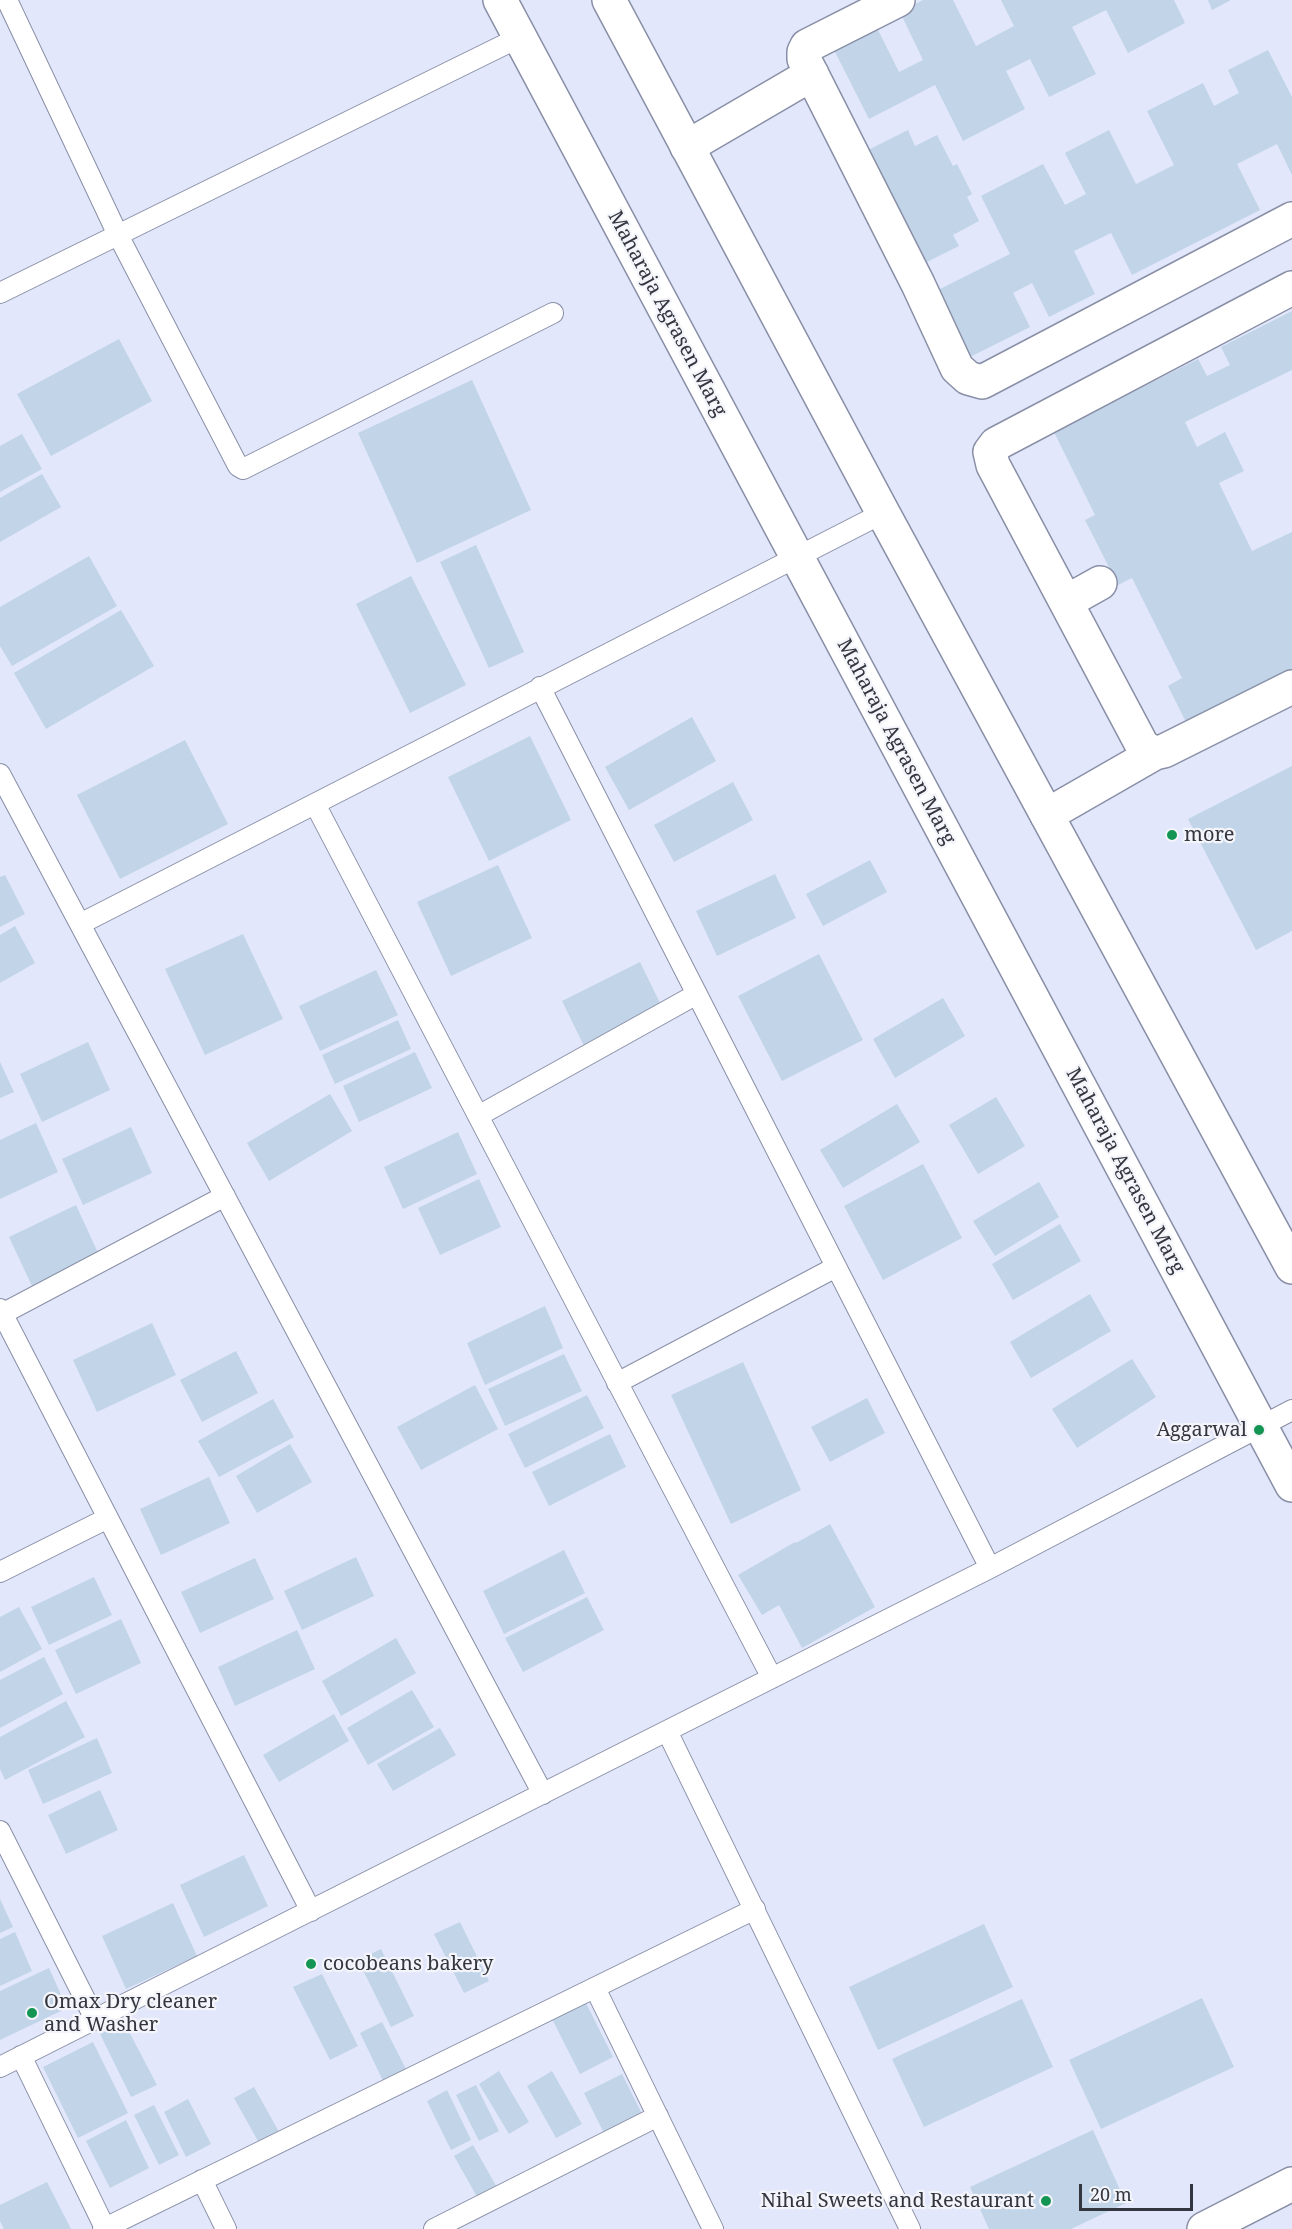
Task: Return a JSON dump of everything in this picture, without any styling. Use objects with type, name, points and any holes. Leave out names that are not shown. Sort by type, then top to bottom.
[{"type":"street","name":"Maharaja Agrasen Marg","points":[[500,0],[1292,1485]]},
{"type":"street","points":[[609,0],[883,513],[1292,1267]]},
{"type":"street","points":[[898,0],[807,46],[804,58],[908,264],[957,368],[968,378],[982,382],[1292,219]]},
{"type":"street","points":[[687,147],[812,74]]},
{"type":"street","points":[[1155,753],[1143,747],[993,465],[990,452],[996,444],[1292,288]]},
{"type":"street","points":[[1066,602],[1100,583]]},
{"type":"street","points":[[1047,815],[1155,753],[1164,751],[1292,687]]},
{"type":"street","points":[[1204,2229],[1292,2184]]},
{"type":"lane","points":[[6,0],[118,235],[238,466],[243,469],[248,469],[553,313]]},
{"type":"lane","points":[[0,293],[520,38]]},
{"type":"lane","points":[[80,924],[796,555],[883,513]]},
{"type":"lane","points":[[540,687],[990,1569]]},
{"type":"lane","points":[[0,774],[543,1794]]},
{"type":"lane","points":[[315,804],[772,1678]]},
{"type":"lane","points":[[478,1116],[697,994]]},
{"type":"lane","points":[[225,1196],[1,1311],[311,1911]]},
{"type":"lane","points":[[617,1383],[836,1267]]},
{"type":"lane","points":[[0,2067],[990,1569],[1292,1410]]},
{"type":"lane","points":[[0,1572],[108,1518]]},
{"type":"lane","points":[[667,1731],[910,2229]]},
{"type":"lane","points":[[0,1832],[95,2019]]},
{"type":"lane","points":[[21,2056],[104,2228],[755,1909]]},
{"type":"lane","points":[[595,1988],[713,2229]]},
{"type":"lane","points":[[434,2229],[658,2116]]},
{"type":"lane","points":[[202,2180],[226,2229]]},
{"type":"building","points":[[923,0],[953,0],[976,46],[1014,26],[1001,0],[1174,0],[1185,23],[1128,53],[1106,10],[1072,27],[1096,74],[1049,97],[1030,59],[1006,71],[1025,109],[963,141],[935,85],[869,119],[832,46],[875,24],[899,72],[923,60],[900,12]]},
{"type":"building","points":[[1208,0],[1231,0],[1212,10]]},
{"type":"building","points":[[1268,50],[1292,97],[1292,175],[1277,144],[1237,164],[1260,210],[1132,275],[1111,233],[1074,251],[1095,294],[1049,317],[1032,283],[1013,293],[1030,327],[970,357],[936,291],[1010,254],[981,196],[1043,164],[1065,205],[1086,194],[1065,153],[1109,130],[1136,184],[1174,165],[1147,111],[1203,83],[1214,106],[1239,93],[1228,70]]},
{"type":"building","points":[[908,130],[915,146],[937,135],[953,166],[957,164],[972,194],[967,197],[979,221],[953,235],[959,246],[925,263],[868,150]]},
{"type":"building","points":[[1292,311],[1292,370],[1185,422],[1197,447],[1225,432],[1244,471],[1219,483],[1252,551],[1292,532],[1292,676],[1189,728],[1168,686],[1182,678],[1132,578],[1118,585],[1085,520],[1095,515],[1054,432],[1198,359],[1207,376],[1230,365],[1221,347]]},
{"type":"building","points":[[119,339],[152,401],[51,456],[17,394]]},
{"type":"building","points":[[472,380],[531,510],[417,563],[358,433]]},
{"type":"building","points":[[22,434],[42,469],[0,492],[0,446]]},
{"type":"building","points":[[42,474],[61,507],[0,542],[0,498]]},
{"type":"building","points":[[476,545],[524,652],[489,668],[440,562]]},
{"type":"building","points":[[89,556],[117,606],[12,666],[0,646],[0,607]]},
{"type":"building","points":[[411,576],[466,685],[410,713],[356,604]]},
{"type":"building","points":[[121,610],[154,666],[46,729],[14,673]]},
{"type":"building","points":[[692,717],[716,761],[629,810],[605,767]]},
{"type":"building","points":[[530,736],[571,820],[489,861],[448,777]]},
{"type":"building","points":[[185,740],[228,824],[120,879],[77,795]]},
{"type":"building","points":[[1292,766],[1292,931],[1256,950],[1188,819]]},
{"type":"building","points":[[733,782],[753,820],[674,862],[654,825]]},
{"type":"building","points":[[870,860],[887,892],[823,926],[806,894]]},
{"type":"building","points":[[498,865],[532,938],[451,976],[417,902]]},
{"type":"building","points":[[775,874],[796,918],[717,956],[696,911]]},
{"type":"building","points":[[5,875],[25,914],[0,927],[0,877]]},
{"type":"building","points":[[15,926],[35,963],[0,983],[0,935]]},
{"type":"building","points":[[243,934],[283,1019],[205,1055],[165,969]]},
{"type":"building","points":[[819,954],[863,1040],[782,1081],[738,996]]},
{"type":"building","points":[[640,962],[662,1007],[584,1046],[562,1001]]},
{"type":"building","points":[[376,970],[398,1015],[320,1051],[299,1006]]},
{"type":"building","points":[[943,998],[965,1036],[895,1078],[873,1039]]},
{"type":"building","points":[[398,1020],[411,1049],[335,1084],[322,1055]]},
{"type":"building","points":[[88,1042],[110,1090],[42,1122],[20,1074]]},
{"type":"building","points":[[415,1052],[432,1088],[359,1122],[343,1086]]},
{"type":"building","points":[[0,1062],[14,1092],[0,1098]]},
{"type":"building","points":[[330,1094],[352,1131],[269,1181],[247,1143]]},
{"type":"building","points":[[996,1097],[1025,1146],[978,1174],[949,1125]]},
{"type":"building","points":[[897,1104],[920,1142],[843,1188],[820,1150]]},
{"type":"building","points":[[36,1123],[58,1172],[0,1199],[0,1140]]},
{"type":"building","points":[[131,1127],[152,1173],[83,1205],[62,1159]]},
{"type":"building","points":[[458,1132],[477,1174],[403,1209],[384,1167]]},
{"type":"building","points":[[923,1164],[962,1238],[883,1280],[844,1206]]},
{"type":"building","points":[[479,1179],[501,1227],[440,1255],[418,1208]]},
{"type":"building","points":[[1039,1182],[1059,1217],[995,1256],[973,1221]]},
{"type":"building","points":[[76,1205],[99,1255],[32,1286],[9,1237]]},
{"type":"building","points":[[1060,1224],[1081,1261],[1013,1300],[992,1264]]},
{"type":"building","points":[[1090,1294],[1111,1331],[1031,1378],[1010,1342]]},
{"type":"building","points":[[545,1306],[563,1348],[485,1385],[467,1343]]},
{"type":"building","points":[[152,1323],[176,1375],[97,1412],[73,1360]]},
{"type":"building","points":[[236,1351],[258,1393],[202,1422],[180,1380]]},
{"type":"building","points":[[564,1354],[582,1391],[505,1426],[488,1389]]},
{"type":"building","points":[[1132,1359],[1156,1397],[1077,1448],[1052,1409]]},
{"type":"building","points":[[743,1362],[801,1490],[731,1524],[671,1395]]},
{"type":"building","points":[[475,1385],[498,1429],[421,1470],[397,1427]]},
{"type":"building","points":[[587,1395],[604,1428],[525,1468],[508,1434]]},
{"type":"building","points":[[867,1398],[885,1433],[830,1462],[811,1427]]},
{"type":"building","points":[[273,1399],[294,1437],[219,1477],[198,1441]]},
{"type":"building","points":[[610,1434],[626,1467],[549,1506],[532,1472]]},
{"type":"building","points":[[290,1444],[312,1482],[257,1513],[236,1476]]},
{"type":"building","points":[[209,1477],[230,1523],[161,1555],[140,1509]]},
{"type":"building","points":[[830,1524],[875,1607],[802,1648],[779,1605],[762,1615],[738,1575]]},
{"type":"building","points":[[564,1550],[585,1593],[504,1634],[483,1591]]},
{"type":"building","points":[[356,1557],[374,1596],[302,1630],[284,1591]]},
{"type":"building","points":[[255,1558],[274,1599],[200,1633],[181,1592]]},
{"type":"building","points":[[94,1577],[112,1615],[49,1645],[31,1607]]},
{"type":"building","points":[[587,1597],[604,1630],[523,1672],[505,1638]]},
{"type":"building","points":[[19,1607],[42,1649],[0,1672],[0,1617]]},
{"type":"building","points":[[121,1619],[141,1663],[76,1694],[55,1650]]},
{"type":"building","points":[[297,1630],[315,1669],[235,1706],[218,1667]]},
{"type":"building","points":[[396,1638],[416,1673],[341,1716],[322,1681]]},
{"type":"building","points":[[44,1657],[63,1694],[0,1728],[0,1680]]},
{"type":"building","points":[[412,1690],[434,1727],[368,1765],[347,1728]]},
{"type":"building","points":[[66,1701],[85,1737],[5,1780],[0,1769],[0,1737]]},
{"type":"building","points":[[334,1714],[349,1741],[279,1782],[263,1755]]},
{"type":"building","points":[[440,1728],[456,1755],[393,1791],[377,1764]]},
{"type":"building","points":[[97,1738],[112,1773],[43,1804],[28,1770]]},
{"type":"building","points":[[100,1790],[118,1830],[66,1854],[48,1815]]},
{"type":"building","points":[[244,1855],[268,1906],[204,1937],[180,1885]]},
{"type":"building","points":[[0,1899],[13,1927],[0,1933]]},
{"type":"building","points":[[173,1903],[197,1956],[126,1989],[102,1936]]},
{"type":"building","points":[[460,1922],[489,1981],[464,1993],[434,1934]]},
{"type":"building","points":[[984,1924],[1013,1987],[878,2050],[849,1987]]},
{"type":"building","points":[[15,1932],[32,1971],[0,1986],[0,1939]]},
{"type":"building","points":[[381,1949],[414,2016],[391,2027],[358,1960]]},
{"type":"building","points":[[49,1968],[67,2008],[0,2040],[0,1991]]},
{"type":"building","points":[[322,1974],[358,2046],[330,2060],[293,1987]]},
{"type":"building","points":[[1202,1998],[1234,2067],[1101,2129],[1069,2060]]},
{"type":"building","points":[[1022,1999],[1053,2067],[924,2127],[892,2059]]},
{"type":"building","points":[[585,2001],[613,2057],[580,2074],[552,2019]]},
{"type":"building","points":[[124,2022],[157,2085],[131,2097],[100,2034]]},
{"type":"building","points":[[382,2022],[409,2075],[386,2087],[360,2033]]},
{"type":"building","points":[[93,2042],[128,2113],[78,2138],[43,2067]]},
{"type":"building","points":[[499,2071],[529,2122],[509,2134],[479,2084]]},
{"type":"building","points":[[552,2071],[582,2124],[556,2138],[527,2086]]},
{"type":"building","points":[[622,2074],[645,2120],[607,2139],[584,2093]]},
{"type":"building","points":[[476,2085],[499,2131],[479,2141],[456,2095]]},
{"type":"building","points":[[254,2087],[279,2132],[259,2143],[234,2098]]},
{"type":"building","points":[[447,2090],[471,2140],[451,2150],[427,2101]]},
{"type":"building","points":[[188,2099],[211,2144],[186,2157],[164,2112]]},
{"type":"building","points":[[154,2105],[179,2155],[159,2165],[134,2115]]},
{"type":"building","points":[[126,2120],[149,2168],[110,2188],[86,2141]]},
{"type":"building","points":[[1093,2130],[1126,2203],[1071,2229],[989,2229],[970,2187]]},
{"type":"building","points":[[473,2145],[499,2191],[480,2202],[454,2156]]},
{"type":"building","points":[[47,2182],[71,2229],[4,2229],[0,2221],[0,2205]]},
{"type":"place","name":"more","points":[[1172,835]]},
{"type":"place","name":"Aggarwal","points":[[1259,1430]]},
{"type":"place","name":"cocobeans bakery","points":[[311,1964]]},
{"type":"place","name":"Omax Dry cleaner and Washer","points":[[32,2013]]},
{"type":"place","name":"Nihal Sweets and Restaurant","points":[[1046,2201]]}]
